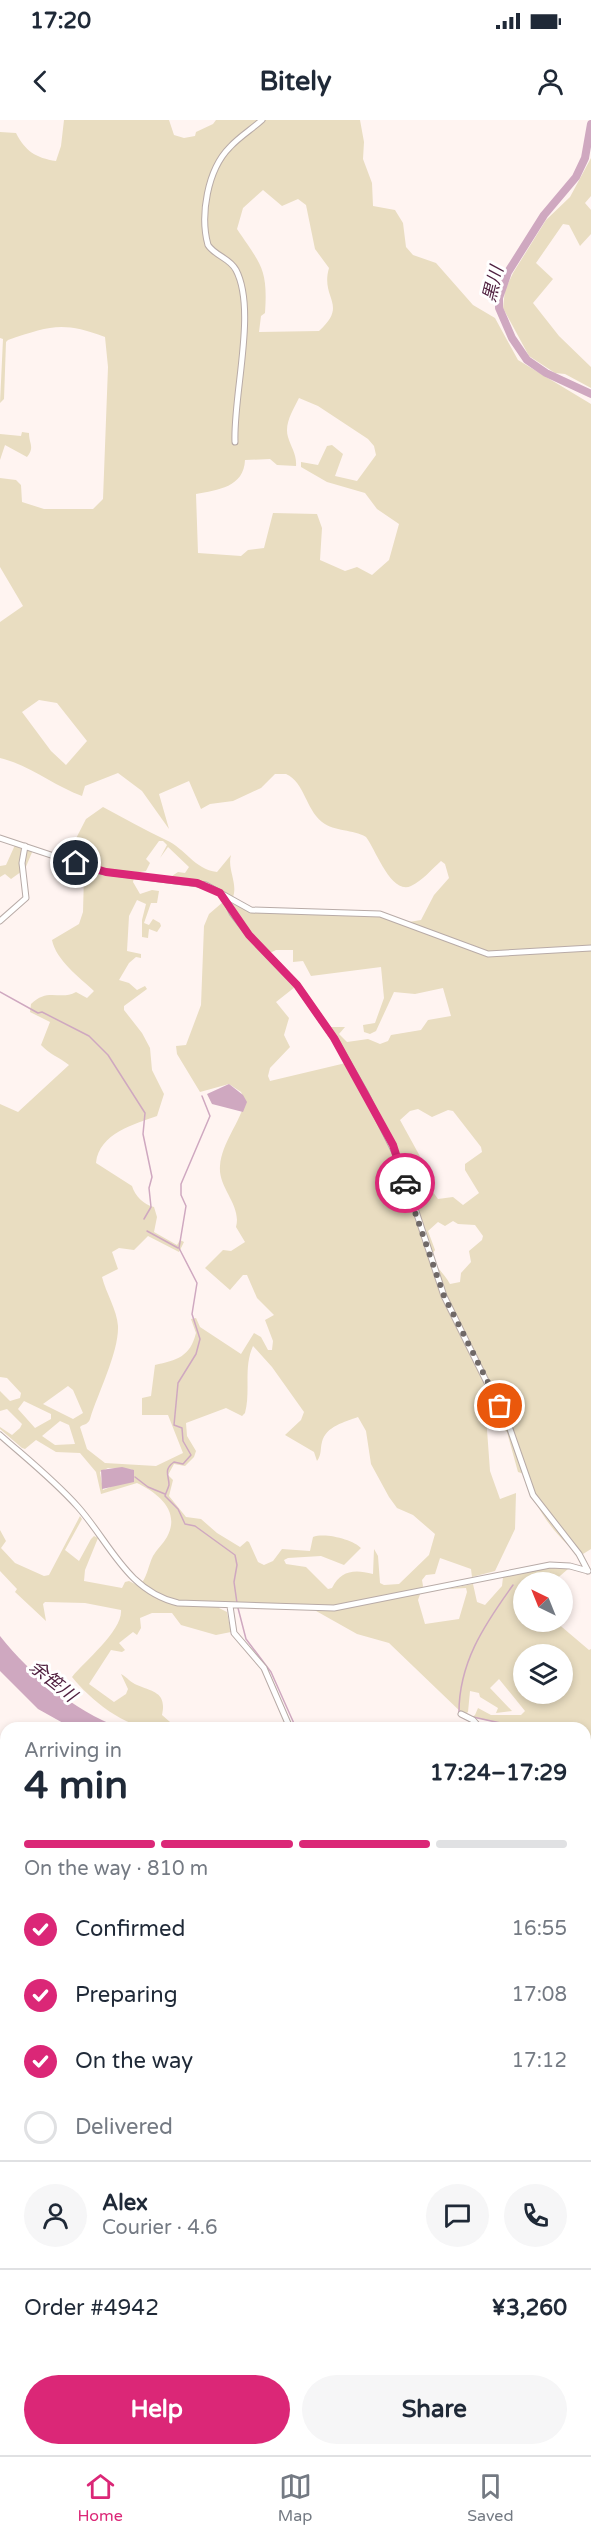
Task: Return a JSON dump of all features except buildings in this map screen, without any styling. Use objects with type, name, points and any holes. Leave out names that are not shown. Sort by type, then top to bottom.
[{"type":"street","points":[[235,442],[236,404],[243,335],[242,287],[231,263],[208,246],[206,198],[216,169],[227,149],[262,120]]},
{"type":"street","points":[[0,838],[106,872],[206,885],[244,908],[258,911],[380,914],[488,954],[591,948]]},
{"type":"street","points":[[0,921],[26,898],[22,863],[25,846]]},
{"type":"street","points":[[225,898],[249,935],[297,985],[334,1038],[366,1094],[400,1163],[444,1296],[507,1421],[534,1495],[590,1572]]},
{"type":"street","points":[[0,1435],[72,1501],[127,1572],[144,1588],[165,1600],[230,1606],[334,1608],[550,1565],[570,1566],[590,1572]]},
{"type":"street","points":[[230,1606],[234,1633],[264,1668],[287,1722]]},
{"type":"street","points":[[461,1714],[475,1722]]},
{"type":"shaded area","points":[[64,120],[169,120],[174,135],[184,138],[195,136],[196,132],[213,124],[216,120],[360,120],[364,142],[363,159],[372,183],[373,206],[395,210],[403,223],[406,247],[413,255],[436,263],[473,305],[495,318],[518,360],[591,404],[591,1549],[583,1554],[570,1547],[547,1521],[531,1493],[524,1474],[518,1472],[507,1432],[495,1424],[490,1413],[486,1416],[490,1471],[500,1499],[516,1493],[515,1529],[495,1571],[472,1577],[471,1569],[440,1558],[435,1574],[426,1575],[422,1580],[423,1586],[418,1600],[425,1624],[459,1619],[467,1592],[466,1588],[447,1589],[473,1584],[477,1602],[485,1605],[502,1586],[503,1577],[513,1575],[513,1632],[568,1632],[589,1650],[591,1649],[591,1722],[494,1722],[472,1717],[478,1708],[491,1715],[521,1715],[525,1711],[519,1704],[573,1704],[573,1644],[513,1644],[513,1696],[499,1679],[490,1688],[512,1711],[496,1713],[498,1708],[480,1697],[479,1693],[470,1691],[468,1712],[464,1715],[389,1643],[357,1634],[309,1607],[219,1604],[219,1608],[227,1612],[231,1632],[216,1635],[181,1625],[172,1613],[152,1613],[140,1618],[141,1628],[137,1635],[133,1632],[119,1643],[125,1650],[122,1652],[111,1650],[89,1684],[114,1702],[126,1694],[128,1689],[121,1674],[161,1697],[162,1715],[170,1722],[129,1722],[115,1715],[91,1697],[72,1677],[110,1636],[120,1618],[121,1610],[85,1603],[45,1602],[43,1604],[46,1621],[15,1592],[17,1589],[0,1571],[0,1530],[6,1541],[1,1548],[15,1563],[44,1576],[49,1575],[80,1516],[82,1519],[65,1550],[79,1561],[91,1539],[94,1536],[98,1538],[85,1570],[84,1581],[122,1588],[125,1582],[129,1581],[139,1586],[146,1576],[153,1556],[171,1528],[169,1511],[165,1504],[145,1487],[137,1483],[101,1494],[96,1472],[80,1453],[56,1452],[36,1440],[25,1449],[0,1429],[0,1427],[12,1435],[22,1424],[7,1409],[0,1411],[0,1391],[10,1401],[20,1398],[21,1393],[7,1378],[0,1377],[0,1104],[18,1112],[69,1065],[41,1045],[50,1022],[30,1012],[31,1004],[43,996],[76,992],[87,998],[94,991],[63,961],[52,940],[79,924],[83,912],[84,874],[67,868],[67,856],[86,819],[103,807],[173,844],[202,867],[217,872],[231,855],[230,866],[234,886],[233,897],[215,888],[169,878],[178,872],[185,873],[189,867],[168,847],[160,858],[167,845],[163,841],[159,841],[146,859],[150,863],[146,871],[135,873],[133,882],[140,894],[152,890],[159,891],[157,903],[151,903],[144,923],[149,925],[153,919],[161,926],[157,932],[149,929],[148,938],[142,937],[142,920],[146,904],[137,900],[129,916],[127,951],[141,954],[141,958],[136,957],[129,963],[119,980],[129,983],[137,990],[145,986],[147,989],[124,1006],[124,1010],[142,1033],[150,1048],[152,1070],[164,1094],[157,1116],[129,1126],[111,1137],[104,1144],[96,1163],[132,1186],[140,1200],[154,1207],[157,1217],[154,1232],[177,1245],[180,1240],[184,1242],[179,1252],[148,1236],[134,1250],[119,1248],[112,1252],[118,1269],[102,1277],[116,1314],[117,1336],[112,1360],[90,1419],[80,1427],[87,1449],[105,1463],[156,1466],[183,1453],[168,1415],[142,1415],[142,1398],[151,1396],[155,1365],[176,1359],[190,1347],[196,1333],[191,1319],[196,1318],[200,1327],[241,1354],[254,1333],[261,1337],[268,1350],[272,1350],[273,1341],[265,1320],[274,1315],[257,1298],[247,1275],[243,1275],[230,1290],[205,1268],[223,1250],[231,1251],[245,1242],[236,1227],[236,1211],[222,1182],[220,1166],[224,1149],[245,1101],[241,1092],[229,1084],[200,1092],[177,1054],[176,1046],[186,1045],[201,1005],[204,926],[209,914],[223,902],[232,903],[250,912],[382,916],[409,922],[421,920],[434,895],[449,878],[445,864],[441,861],[415,884],[404,887],[397,884],[385,870],[366,837],[322,822],[312,810],[297,783],[286,774],[275,774],[261,788],[233,801],[210,804],[201,809],[189,781],[159,794],[169,829],[142,791],[118,773],[85,786],[82,796],[22,765],[0,758],[0,622],[23,606],[0,567],[0,478],[16,480],[21,485],[22,502],[44,509],[93,509],[103,499],[108,367],[105,337],[78,329],[56,327],[8,340],[6,342],[4,399],[0,403],[3,339],[0,338],[0,132],[16,133],[23,145],[37,156],[56,161],[61,146]],"holes":[[[263,190],[282,206],[298,199],[306,205],[315,249],[329,268],[327,278],[333,307],[332,314],[319,331],[259,332],[261,316],[265,313],[264,276],[257,260],[237,229],[243,208]],[[299,398],[318,406],[368,439],[374,446],[376,455],[357,481],[335,476],[343,454],[332,445],[327,446],[318,465],[301,462],[301,467],[327,482],[365,493],[377,509],[399,524],[389,560],[372,575],[357,567],[345,571],[320,560],[322,528],[317,514],[273,513],[264,548],[248,550],[241,556],[198,553],[196,494],[221,489],[235,482],[244,469],[245,460],[270,459],[277,465],[296,466],[295,455],[287,432],[288,422]],[[39,700],[57,703],[87,741],[66,765],[51,751],[22,712]],[[276,950],[293,950],[293,962],[303,961],[311,976],[381,967],[384,998],[375,1023],[363,1025],[364,1032],[370,1034],[376,1031],[394,992],[415,994],[443,988],[451,1016],[428,1020],[421,1030],[391,1035],[388,1041],[380,1044],[368,1039],[347,1042],[339,1034],[345,1027],[330,1027],[350,1062],[270,1081],[268,1076],[270,1068],[290,1047],[284,1035],[289,1018],[276,1002],[295,987],[269,958],[270,953]],[[418,1109],[432,1117],[448,1110],[453,1111],[481,1147],[482,1152],[465,1164],[465,1170],[479,1193],[463,1205],[453,1197],[438,1199],[430,1188],[422,1160],[400,1120],[410,1111]],[[453,1221],[458,1224],[475,1225],[483,1236],[482,1240],[469,1251],[471,1262],[461,1273],[460,1282],[450,1284],[431,1256],[435,1250],[428,1231],[438,1222],[445,1226]],[[253,1346],[272,1367],[304,1412],[301,1420],[285,1435],[314,1452],[317,1461],[327,1432],[337,1425],[358,1417],[366,1431],[371,1464],[389,1497],[397,1508],[413,1515],[435,1534],[429,1555],[399,1584],[380,1583],[378,1556],[374,1549],[373,1574],[348,1573],[328,1589],[306,1567],[286,1564],[284,1560],[288,1558],[321,1556],[344,1565],[361,1548],[352,1542],[332,1536],[313,1537],[310,1551],[282,1549],[273,1561],[264,1565],[258,1562],[249,1542],[247,1541],[240,1547],[217,1533],[201,1519],[186,1517],[169,1496],[173,1480],[168,1475],[174,1464],[185,1466],[194,1457],[196,1451],[187,1436],[186,1423],[226,1408],[242,1416],[245,1413],[248,1363]],[[68,1386],[73,1390],[83,1413],[73,1419],[43,1404]],[[24,1401],[51,1414],[51,1419],[35,1428],[18,1409]],[[60,1421],[69,1425],[75,1444],[55,1445],[42,1436]],[[108,1468],[132,1469],[113,1486],[103,1490],[100,1472]]]},
{"type":"shaded area","points":[[591,158],[591,196],[585,203],[591,210],[591,234],[580,246],[569,225],[563,224],[536,263],[553,279],[533,303],[559,336],[591,367],[591,388],[565,374],[555,373],[529,356],[503,308],[505,290],[513,273],[546,220],[570,197]]},
{"type":"shaded area","points":[[22,432],[29,433],[31,448],[27,457],[5,445],[0,460],[0,434],[21,436]]},
{"type":"shaded area","points":[[15,845],[33,850],[25,869],[11,879],[5,874],[0,877],[0,866],[6,865]]},
{"type":"shaded area","points":[[229,1084],[243,1095],[247,1102],[243,1112],[212,1104],[207,1094]]},
{"type":"shaded area","points":[[122,1467],[134,1470],[134,1482],[102,1489],[101,1470]]},
{"type":"shaded area","points":[[555,1566],[568,1569],[565,1572],[527,1572]]},
{"type":"shaded area","points":[[0,1636],[39,1678],[69,1701],[106,1722],[61,1722],[38,1709],[0,1671]]},
{"type":"waterway","name":"黒川","points":[[591,124],[585,158],[576,177],[544,215],[508,272],[499,298],[499,308],[512,338],[527,360],[546,373],[591,394]]},
{"type":"waterway","points":[[0,992],[38,1013],[42,1012],[89,1036],[108,1055],[145,1113],[143,1134],[152,1177],[149,1188],[151,1207],[144,1219]]},
{"type":"waterway","points":[[202,1096],[210,1116],[181,1184],[181,1195],[186,1206],[179,1248],[197,1283],[192,1314],[200,1339],[196,1354],[178,1383],[174,1425],[182,1428],[183,1441],[191,1455],[183,1464],[174,1462],[169,1468],[167,1473],[169,1485],[165,1496],[178,1509],[185,1524],[195,1526],[235,1555],[237,1565],[234,1582],[237,1603]]},
{"type":"waterway","points":[[147,1231],[178,1248]]},
{"type":"waterway","points":[[135,1477],[148,1487],[165,1494]]},
{"type":"waterway","points":[[471,1722],[459,1715],[460,1696],[468,1662],[483,1630],[513,1585]]},
{"type":"waterway","points":[[238,1608],[246,1639],[271,1672],[293,1722]]},
{"type":"waterway","points":[[473,1717],[496,1722]]},
{"type":"way so far","points":[[405,1183],[444,1296],[474,1359],[500,1406]]},
{"type":"route","points":[[76,863],[99,871],[197,883],[220,893],[249,935],[297,985],[334,1038],[393,1145],[405,1183]]},
{"type":"water label","name":"余笹川","points":[[53,1681]]}]
